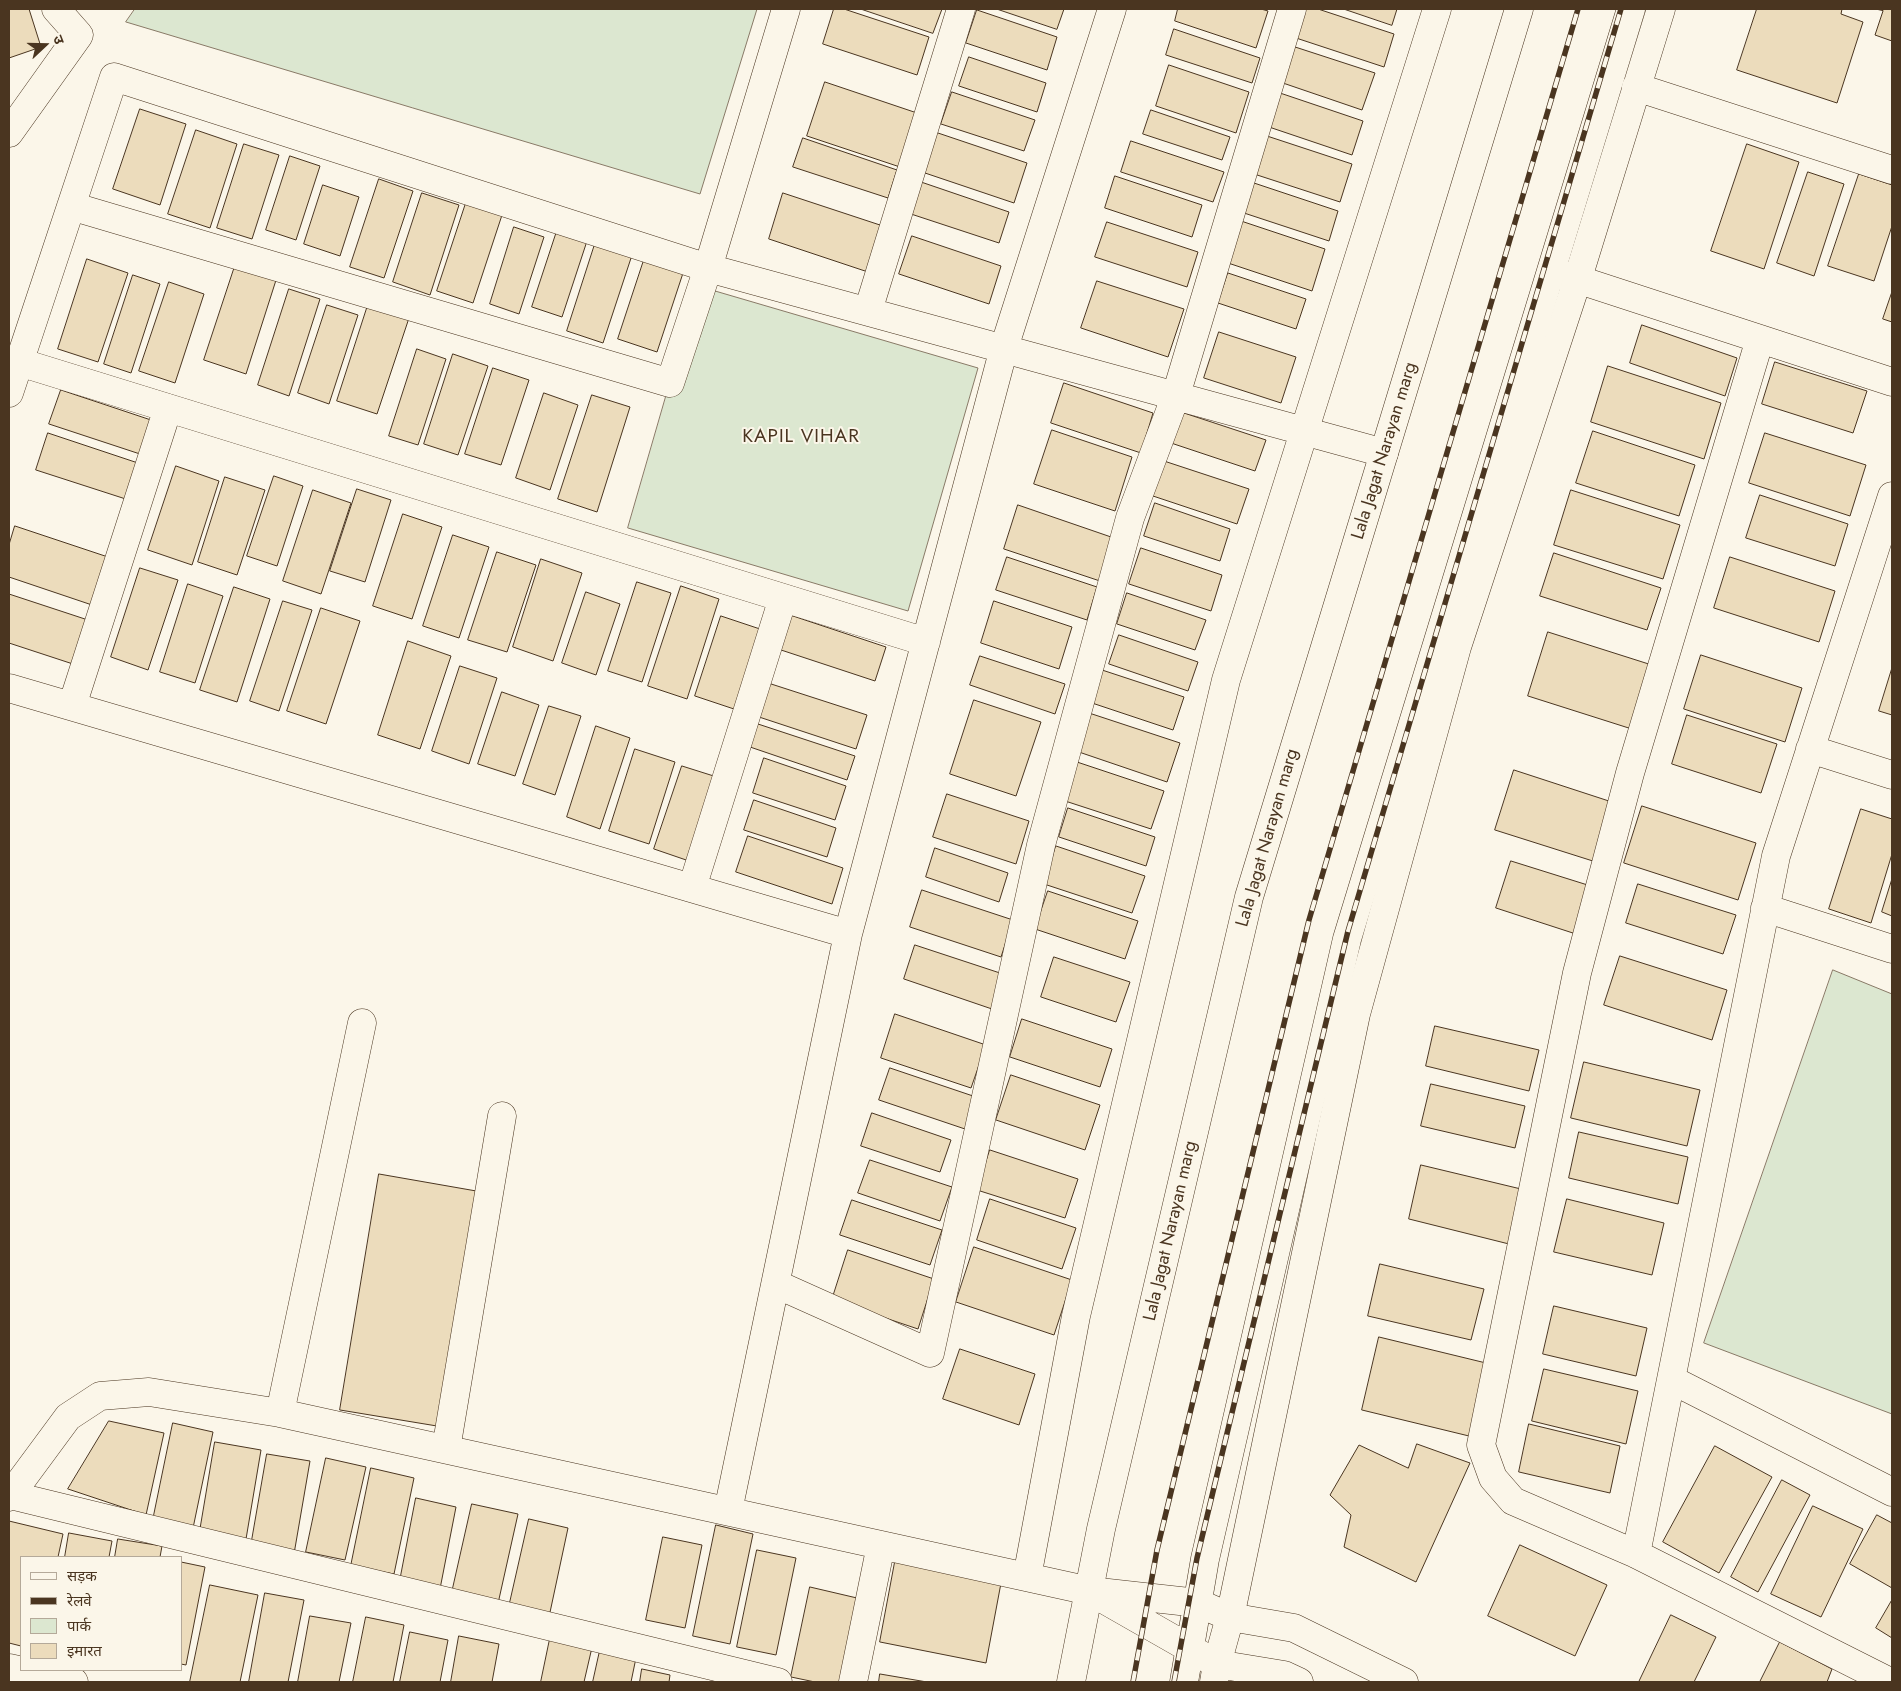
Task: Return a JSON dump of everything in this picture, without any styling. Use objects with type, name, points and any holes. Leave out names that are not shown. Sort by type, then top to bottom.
[{"type":"street","points":[[9,133],[79,35],[56,9]]},
{"type":"street","points":[[71,206],[670,383],[708,268],[786,9]]},
{"type":"street","points":[[868,311],[961,9]]},
{"type":"street","points":[[728,1511],[848,934],[1004,348],[1112,9]]},
{"type":"street","points":[[776,1284],[930,1353],[1041,845],[1130,518],[1176,395],[1292,9]]},
{"type":"street","points":[[1027,1576],[1076,1316],[1226,680],[1437,9]]},
{"type":"street","name":"Lala Jagat Narayan marg","points":[[1071,1682],[1101,1529],[1249,897],[1520,9]]},
{"type":"street","points":[[1184,1682],[1205,1558],[1347,939],[1631,9]]},
{"type":"street","points":[[1216,1673],[1230,1617],[1356,1014],[1457,647],[1577,281],[1661,9]]},
{"type":"street","points":[[9,394],[114,77],[708,268],[1384,453]]},
{"type":"street","points":[[1636,87],[1892,170]]},
{"type":"street","points":[[1551,270],[1577,281],[1892,382]]},
{"type":"street","points":[[1760,339],[1630,773],[1577,973],[1481,1445],[1493,1478],[1513,1501],[1636,1554],[1890,1682]]},
{"type":"street","points":[[19,362],[926,642]]},
{"type":"street","points":[[72,706],[168,408]]},
{"type":"street","points":[[1636,1554],[1776,856],[1892,496]]},
{"type":"street","points":[[692,888],[783,598]]},
{"type":"street","points":[[9,688],[848,934]]},
{"type":"street","points":[[1810,749],[1892,775]]},
{"type":"street","points":[[1765,908],[1892,949]]},
{"type":"street","points":[[280,1413],[362,1023]]},
{"type":"street","points":[[446,1449],[502,1116]]},
{"type":"street","points":[[1672,1380],[1892,1492]]},
{"type":"street","points":[[778,1682],[9,1496],[68,1417],[100,1396],[149,1392],[280,1413],[1090,1590],[1198,1603],[1230,1617],[1294,1628],[1404,1682]]},
{"type":"street","points":[[853,1682],[881,1545]]},
{"type":"street","points":[[1090,1590],[1189,1648],[1216,1673],[1284,1675],[1298,1682]]},
{"type":"street","points":[[23,1671],[74,1682]]},
{"type":"green space","points":[[135,9],[757,9],[700,194],[126,22]]},
{"type":"green space","points":[[698,286],[978,368],[908,611],[628,528]]},
{"type":"green space","points":[[1833,970],[1892,994],[1892,1414],[1704,1343]]},
{"type":"building","points":[[9,9],[29,9],[41,47],[9,58]]},
{"type":"building","points":[[834,9],[844,9],[929,37],[917,75],[823,44]]},
{"type":"building","points":[[861,9],[942,9],[933,33]]},
{"type":"building","points":[[997,9],[1064,9],[1057,29]]},
{"type":"building","points":[[1178,9],[1261,9],[1268,11],[1256,48],[1175,21]]},
{"type":"building","points":[[1302,9],[1318,9],[1394,34],[1384,67],[1293,37]]},
{"type":"building","points":[[1344,9],[1397,9],[1392,25]]},
{"type":"building","points":[[1757,9],[1842,9],[1841,14],[1863,22],[1837,103],[1737,70]]},
{"type":"building","points":[[1876,9],[1892,9],[1892,41],[1875,35],[1883,11]]},
{"type":"building","points":[[977,10],[1057,37],[1047,70],[966,43]]},
{"type":"building","points":[[1174,29],[1260,58],[1252,83],[1166,55]]},
{"type":"building","points":[[1289,45],[1375,73],[1362,110],[1277,81]]},
{"type":"building","points":[[969,57],[1046,83],[1037,112],[959,86]]},
{"type":"building","points":[[1169,65],[1249,92],[1236,133],[1156,106]]},
{"type":"building","points":[[825,82],[920,114],[903,168],[807,136]]},
{"type":"building","points":[[952,92],[1035,120],[1024,151],[941,124]]},
{"type":"building","points":[[1277,92],[1363,121],[1352,155],[1266,126]]},
{"type":"building","points":[[140,109],[186,124],[160,205],[113,189]]},
{"type":"building","points":[[1151,110],[1230,137],[1222,160],[1143,134]]},
{"type":"building","points":[[196,130],[237,144],[210,228],[168,214]]},
{"type":"building","points":[[935,132],[1027,163],[1014,203],[922,172]]},
{"type":"building","points":[[1264,135],[1352,164],[1340,202],[1251,173]]},
{"type":"building","points":[[803,138],[897,170],[888,198],[793,167]]},
{"type":"building","points":[[1131,141],[1224,172],[1213,202],[1121,172]]},
{"type":"building","points":[[244,144],[279,155],[252,239],[217,228]]},
{"type":"building","points":[[1747,144],[1799,162],[1764,269],[1711,251]]},
{"type":"building","points":[[290,156],[320,166],[296,240],[266,230]]},
{"type":"building","points":[[1808,172],[1844,184],[1814,276],[1777,263]]},
{"type":"building","points":[[1859,174],[1892,185],[1892,226],[1874,281],[1828,266]]},
{"type":"building","points":[[1115,176],[1202,205],[1192,237],[1105,208]]},
{"type":"building","points":[[379,179],[413,191],[384,278],[350,267]]},
{"type":"building","points":[[921,182],[1009,212],[999,243],[911,214]]},
{"type":"building","points":[[1251,182],[1338,211],[1329,241],[1241,212]]},
{"type":"building","points":[[323,185],[359,197],[340,256],[304,244]]},
{"type":"building","points":[[422,193],[459,205],[430,295],[393,282]]},
{"type":"building","points":[[783,193],[883,226],[868,272],[769,239]]},
{"type":"building","points":[[467,200],[503,212],[473,303],[437,291]]},
{"type":"building","points":[[1235,219],[1325,249],[1312,291],[1222,261]]},
{"type":"building","points":[[1107,222],[1198,252],[1187,287],[1095,257]]},
{"type":"building","points":[[514,227],[544,237],[519,314],[490,304]]},
{"type":"building","points":[[557,231],[587,241],[562,317],[532,307]]},
{"type":"building","points":[[912,236],[1001,266],[989,304],[899,274]]},
{"type":"building","points":[[596,241],[633,252],[603,343],[567,331]]},
{"type":"building","points":[[646,254],[685,267],[657,352],[618,339]]},
{"type":"building","points":[[87,259],[128,273],[98,362],[58,349]]},
{"type":"building","points":[[236,263],[277,277],[246,374],[204,360]]},
{"type":"building","points":[[1228,273],[1306,299],[1296,329],[1218,303]]},
{"type":"building","points":[[133,275],[160,284],[131,373],[104,364]]},
{"type":"building","points":[[1097,281],[1184,309],[1168,357],[1081,328]]},
{"type":"building","points":[[169,282],[204,294],[175,383],[139,371]]},
{"type":"building","points":[[289,289],[320,299],[289,396],[258,385]]},
{"type":"building","points":[[1892,292],[1892,322],[1883,319]]},
{"type":"building","points":[[327,305],[358,315],[329,404],[298,393]]},
{"type":"building","points":[[368,305],[409,318],[377,414],[337,401]]},
{"type":"building","points":[[1642,325],[1737,358],[1725,396],[1630,363]]},
{"type":"building","points":[[1219,332],[1296,357],[1281,403],[1204,378]]},
{"type":"building","points":[[417,349],[446,359],[418,445],[389,436]]},
{"type":"building","points":[[453,354],[488,366],[458,455],[424,444]]},
{"type":"building","points":[[1775,362],[1867,391],[1853,433],[1762,404]]},
{"type":"building","points":[[1608,366],[1721,403],[1704,459],[1591,422]]},
{"type":"building","points":[[493,368],[529,380],[501,465],[465,454]]},
{"type":"building","points":[[1064,383],[1153,413],[1141,453],[1051,423]]},
{"type":"building","points":[[61,390],[151,420],[140,454],[49,424]]},
{"type":"building","points":[[544,393],[578,405],[550,490],[516,478]]},
{"type":"building","points":[[592,395],[630,407],[597,512],[558,499]]},
{"type":"building","points":[[1178,411],[1266,440],[1255,471],[1168,442]]},
{"type":"building","points":[[1052,430],[1132,457],[1115,511],[1034,484]]},
{"type":"building","points":[[1593,431],[1695,465],[1679,516],[1576,483]]},
{"type":"building","points":[[48,433],[147,466],[135,502],[36,470]]},
{"type":"building","points":[[1765,433],[1866,465],[1850,516],[1749,483]]},
{"type":"building","points":[[1164,461],[1249,489],[1237,524],[1153,496]]},
{"type":"building","points":[[176,466],[219,481],[192,565],[148,550]]},
{"type":"building","points":[[274,476],[303,486],[277,566],[247,556]]},
{"type":"building","points":[[225,477],[265,490],[237,575],[198,562]]},
{"type":"building","points":[[357,489],[391,500],[365,582],[330,571]]},
{"type":"building","points":[[313,490],[351,503],[321,594],[283,581]]},
{"type":"building","points":[[1571,490],[1680,525],[1663,579],[1554,545]]},
{"type":"building","points":[[1760,495],[1848,524],[1835,566],[1746,538]]},
{"type":"building","points":[[1155,503],[1230,529],[1220,561],[1144,536]]},
{"type":"building","points":[[1018,505],[1114,538],[1100,581],[1004,549]]},
{"type":"building","points":[[403,514],[442,527],[412,619],[373,606]]},
{"type":"building","points":[[15,526],[114,559],[98,607],[9,577],[9,545]]},
{"type":"building","points":[[453,535],[489,547],[459,638],[423,626]]},
{"type":"building","points":[[1141,548],[1222,575],[1211,611],[1129,584]]},
{"type":"building","points":[[497,552],[536,565],[507,652],[468,640]]},
{"type":"building","points":[[1554,553],[1661,588],[1647,630],[1540,596]]},
{"type":"building","points":[[1007,557],[1097,587],[1087,620],[996,590]]},
{"type":"building","points":[[1730,557],[1835,591],[1819,642],[1714,608]]},
{"type":"building","points":[[541,559],[582,573],[553,661],[513,647]]},
{"type":"building","points":[[140,568],[178,580],[148,670],[111,657]]},
{"type":"building","points":[[637,582],[671,593],[642,682],[608,671]]},
{"type":"building","points":[[188,584],[223,596],[195,683],[160,672]]},
{"type":"building","points":[[681,586],[719,599],[687,699],[648,686]]},
{"type":"building","points":[[234,587],[270,599],[237,702],[200,690]]},
{"type":"building","points":[[586,592],[620,604],[596,675],[562,663]]},
{"type":"building","points":[[1127,593],[1206,620],[1195,650],[1117,624]]},
{"type":"building","points":[[9,594],[91,621],[76,665],[9,643]]},
{"type":"building","points":[[283,601],[312,610],[279,711],[250,701]]},
{"type":"building","points":[[994,601],[1072,627],[1059,669],[981,643]]},
{"type":"building","points":[[321,608],[360,621],[326,724],[287,711]]},
{"type":"building","points":[[787,614],[886,647],[875,681],[775,648]]},
{"type":"building","points":[[721,616],[760,629],[734,709],[695,696]]},
{"type":"building","points":[[1548,632],[1655,666],[1635,730],[1528,696]]},
{"type":"building","points":[[1119,635],[1198,662],[1188,691],[1109,664]]},
{"type":"building","points":[[408,641],[451,656],[420,749],[378,735]]},
{"type":"building","points":[[1701,655],[1802,688],[1785,742],[1684,709]]},
{"type":"building","points":[[980,656],[1065,684],[1055,714],[970,685]]},
{"type":"building","points":[[460,666],[497,678],[469,764],[432,751]]},
{"type":"building","points":[[1892,668],[1892,715],[1879,711]]},
{"type":"building","points":[[1099,669],[1184,697],[1173,730],[1089,702]]},
{"type":"building","points":[[765,682],[867,715],[856,749],[753,715]]},
{"type":"building","points":[[502,692],[539,705],[515,776],[478,764]]},
{"type":"building","points":[[974,700],[1041,722],[1016,796],[950,774]]},
{"type":"building","points":[[549,706],[581,716],[555,795],[523,784]]},
{"type":"building","points":[[1083,711],[1180,743],[1167,782],[1070,749]]},
{"type":"building","points":[[1687,715],[1777,744],[1761,793],[1672,764]]},
{"type":"building","points":[[758,724],[855,756],[847,780],[750,747]]},
{"type":"building","points":[[596,726],[630,738],[600,829],[567,817]]},
{"type":"building","points":[[635,749],[675,762],[649,844],[609,831]]},
{"type":"building","points":[[764,758],[846,786],[835,820],[753,793]]},
{"type":"building","points":[[1071,760],[1164,791],[1151,829],[1059,799]]},
{"type":"building","points":[[682,766],[720,778],[692,862],[654,849]]},
{"type":"building","points":[[1514,770],[1615,803],[1596,862],[1495,830]]},
{"type":"building","points":[[947,794],[1029,821],[1016,864],[933,837]]},
{"type":"building","points":[[754,800],[836,828],[827,857],[744,830]]},
{"type":"building","points":[[1642,806],[1756,843],[1738,900],[1624,863]]},
{"type":"building","points":[[1068,808],[1155,837],[1146,866],[1059,837]]},
{"type":"building","points":[[1861,809],[1892,819],[1892,854],[1871,923],[1829,909]]},
{"type":"building","points":[[748,836],[843,868],[832,904],[736,872]]},
{"type":"building","points":[[1056,846],[1145,876],[1132,913],[1044,884]]},
{"type":"building","points":[[935,848],[1008,873],[999,902],[926,877]]},
{"type":"building","points":[[1511,861],[1594,887],[1579,935],[1496,908]]},
{"type":"building","points":[[1892,879],[1892,916],[1882,912]]},
{"type":"building","points":[[1638,884],[1736,915],[1723,954],[1626,923]]},
{"type":"building","points":[[922,890],[1013,920],[1001,957],[910,927]]},
{"type":"building","points":[[1048,891],[1138,921],[1125,959],[1035,929]]},
{"type":"building","points":[[915,945],[1003,974],[992,1009],[904,979]]},
{"type":"building","points":[[1620,956],[1727,990],[1712,1040],[1604,1005]]},
{"type":"building","points":[[1054,957],[1130,982],[1116,1022],[1041,997]]},
{"type":"building","points":[[895,1014],[986,1045],[971,1088],[881,1058]]},
{"type":"building","points":[[1022,1019],[1112,1049],[1100,1087],[1010,1057]]},
{"type":"building","points":[[1435,1026],[1539,1050],[1529,1091],[1426,1066]]},
{"type":"building","points":[[1584,1062],[1700,1090],[1687,1146],[1571,1118]]},
{"type":"building","points":[[890,1068],[976,1097],[965,1129],[879,1100]]},
{"type":"building","points":[[1011,1075],[1100,1105],[1085,1150],[996,1120]]},
{"type":"building","points":[[1431,1084],[1525,1106],[1515,1148],[1421,1126]]},
{"type":"building","points":[[872,1113],[951,1140],[940,1172],[861,1146]]},
{"type":"building","points":[[1579,1132],[1688,1157],[1678,1204],[1569,1178]]},
{"type":"building","points":[[990,1150],[1078,1179],[1065,1218],[977,1190]]},
{"type":"building","points":[[870,1160],[952,1187],[940,1221],[858,1193]]},
{"type":"building","points":[[1421,1165],[1521,1189],[1509,1244],[1409,1219]]},
{"type":"building","points":[[379,1174],[482,1192],[443,1427],[340,1410]]},
{"type":"building","points":[[990,1199],[1076,1228],[1062,1269],[977,1240]]},
{"type":"building","points":[[1567,1199],[1664,1223],[1652,1275],[1554,1252]]},
{"type":"building","points":[[852,1200],[942,1230],[930,1265],[840,1235]]},
{"type":"building","points":[[974,1247],[1072,1280],[1054,1335],[956,1302]]},
{"type":"building","points":[[848,1250],[934,1279],[918,1329],[832,1300]]},
{"type":"building","points":[[1380,1264],[1484,1289],[1471,1340],[1368,1316]]},
{"type":"building","points":[[1554,1306],[1647,1328],[1636,1376],[1543,1354]]},
{"type":"building","points":[[1379,1337],[1486,1363],[1469,1436],[1362,1410]]},
{"type":"building","points":[[960,1349],[1035,1374],[1019,1425],[943,1399]]},
{"type":"building","points":[[1544,1369],[1638,1391],[1626,1444],[1532,1421]]},
{"type":"building","points":[[109,1421],[164,1433],[146,1515],[68,1489]]},
{"type":"building","points":[[173,1423],[213,1432],[192,1533],[152,1525]]},
{"type":"building","points":[[1529,1424],[1620,1446],[1610,1493],[1519,1472]]},
{"type":"building","points":[[215,1442],[261,1450],[245,1545],[199,1537]]},
{"type":"building","points":[[1417,1444],[1470,1463],[1416,1582],[1344,1547],[1351,1515],[1330,1495],[1359,1445],[1408,1468]]},
{"type":"building","points":[[1715,1446],[1772,1477],[1719,1573],[1663,1542]]},
{"type":"building","points":[[267,1454],[310,1461],[294,1554],[251,1546]]},
{"type":"building","points":[[326,1458],[366,1467],[345,1560],[306,1552]]},
{"type":"building","points":[[371,1468],[414,1478],[394,1574],[351,1566]]},
{"type":"building","points":[[1782,1480],[1810,1495],[1758,1592],[1731,1577]]},
{"type":"building","points":[[416,1498],[456,1507],[439,1594],[399,1586]]},
{"type":"building","points":[[472,1504],[518,1514],[497,1608],[451,1597]]},
{"type":"building","points":[[1813,1506],[1863,1529],[1821,1617],[1771,1594]]},
{"type":"building","points":[[1877,1515],[1892,1523],[1892,1588],[1850,1564]]},
{"type":"building","points":[[529,1519],[568,1528],[549,1617],[509,1607]]},
{"type":"building","points":[[9,1521],[63,1534],[58,1556],[20,1556],[20,1646],[9,1643]]},
{"type":"building","points":[[716,1525],[753,1534],[730,1644],[693,1636]]},
{"type":"building","points":[[69,1533],[112,1541],[109,1556],[65,1556]]},
{"type":"building","points":[[663,1537],[702,1545],[685,1628],[646,1620]]},
{"type":"building","points":[[118,1539],[162,1546],[160,1556],[115,1556]]},
{"type":"building","points":[[1520,1545],[1607,1585],[1575,1656],[1488,1616]]},
{"type":"building","points":[[757,1550],[796,1558],[776,1655],[737,1647]]},
{"type":"building","points":[[182,1562],[205,1567],[186,1665],[182,1664]]},
{"type":"building","points":[[895,1562],[1001,1583],[986,1663],[880,1642]]},
{"type":"building","points":[[210,1585],[258,1595],[240,1682],[190,1682]]},
{"type":"building","points":[[810,1587],[857,1598],[840,1682],[815,1682],[791,1677]]},
{"type":"building","points":[[265,1593],[304,1600],[288,1682],[249,1682]]},
{"type":"building","points":[[1892,1600],[1892,1638],[1876,1628]]},
{"type":"building","points":[[1671,1615],[1716,1637],[1694,1682],[1639,1682]]},
{"type":"building","points":[[310,1616],[351,1623],[339,1682],[298,1682]]},
{"type":"building","points":[[366,1617],[404,1625],[393,1682],[353,1682]]},
{"type":"building","points":[[410,1632],[448,1640],[440,1682],[400,1682]]},
{"type":"building","points":[[551,1634],[593,1643],[584,1682],[541,1682]]},
{"type":"building","points":[[459,1636],[499,1644],[492,1682],[451,1682]]},
{"type":"building","points":[[1780,1642],[1832,1669],[1827,1682],[1760,1682]]},
{"type":"building","points":[[601,1646],[637,1653],[631,1682],[593,1682]]},
{"type":"building","points":[[642,1669],[670,1675],[669,1682],[640,1682]]},
{"type":"building","points":[[880,1674],[927,1682],[879,1682]]},
{"type":"railway","points":[[1133,1682],[1157,1550],[1309,920],[1578,9]]},
{"type":"railway","points":[[1174,1682],[1197,1558],[1348,931],[1621,9]]},
{"type":"district","name":"KAPIL VIHAR","points":[[801,437]]}]
